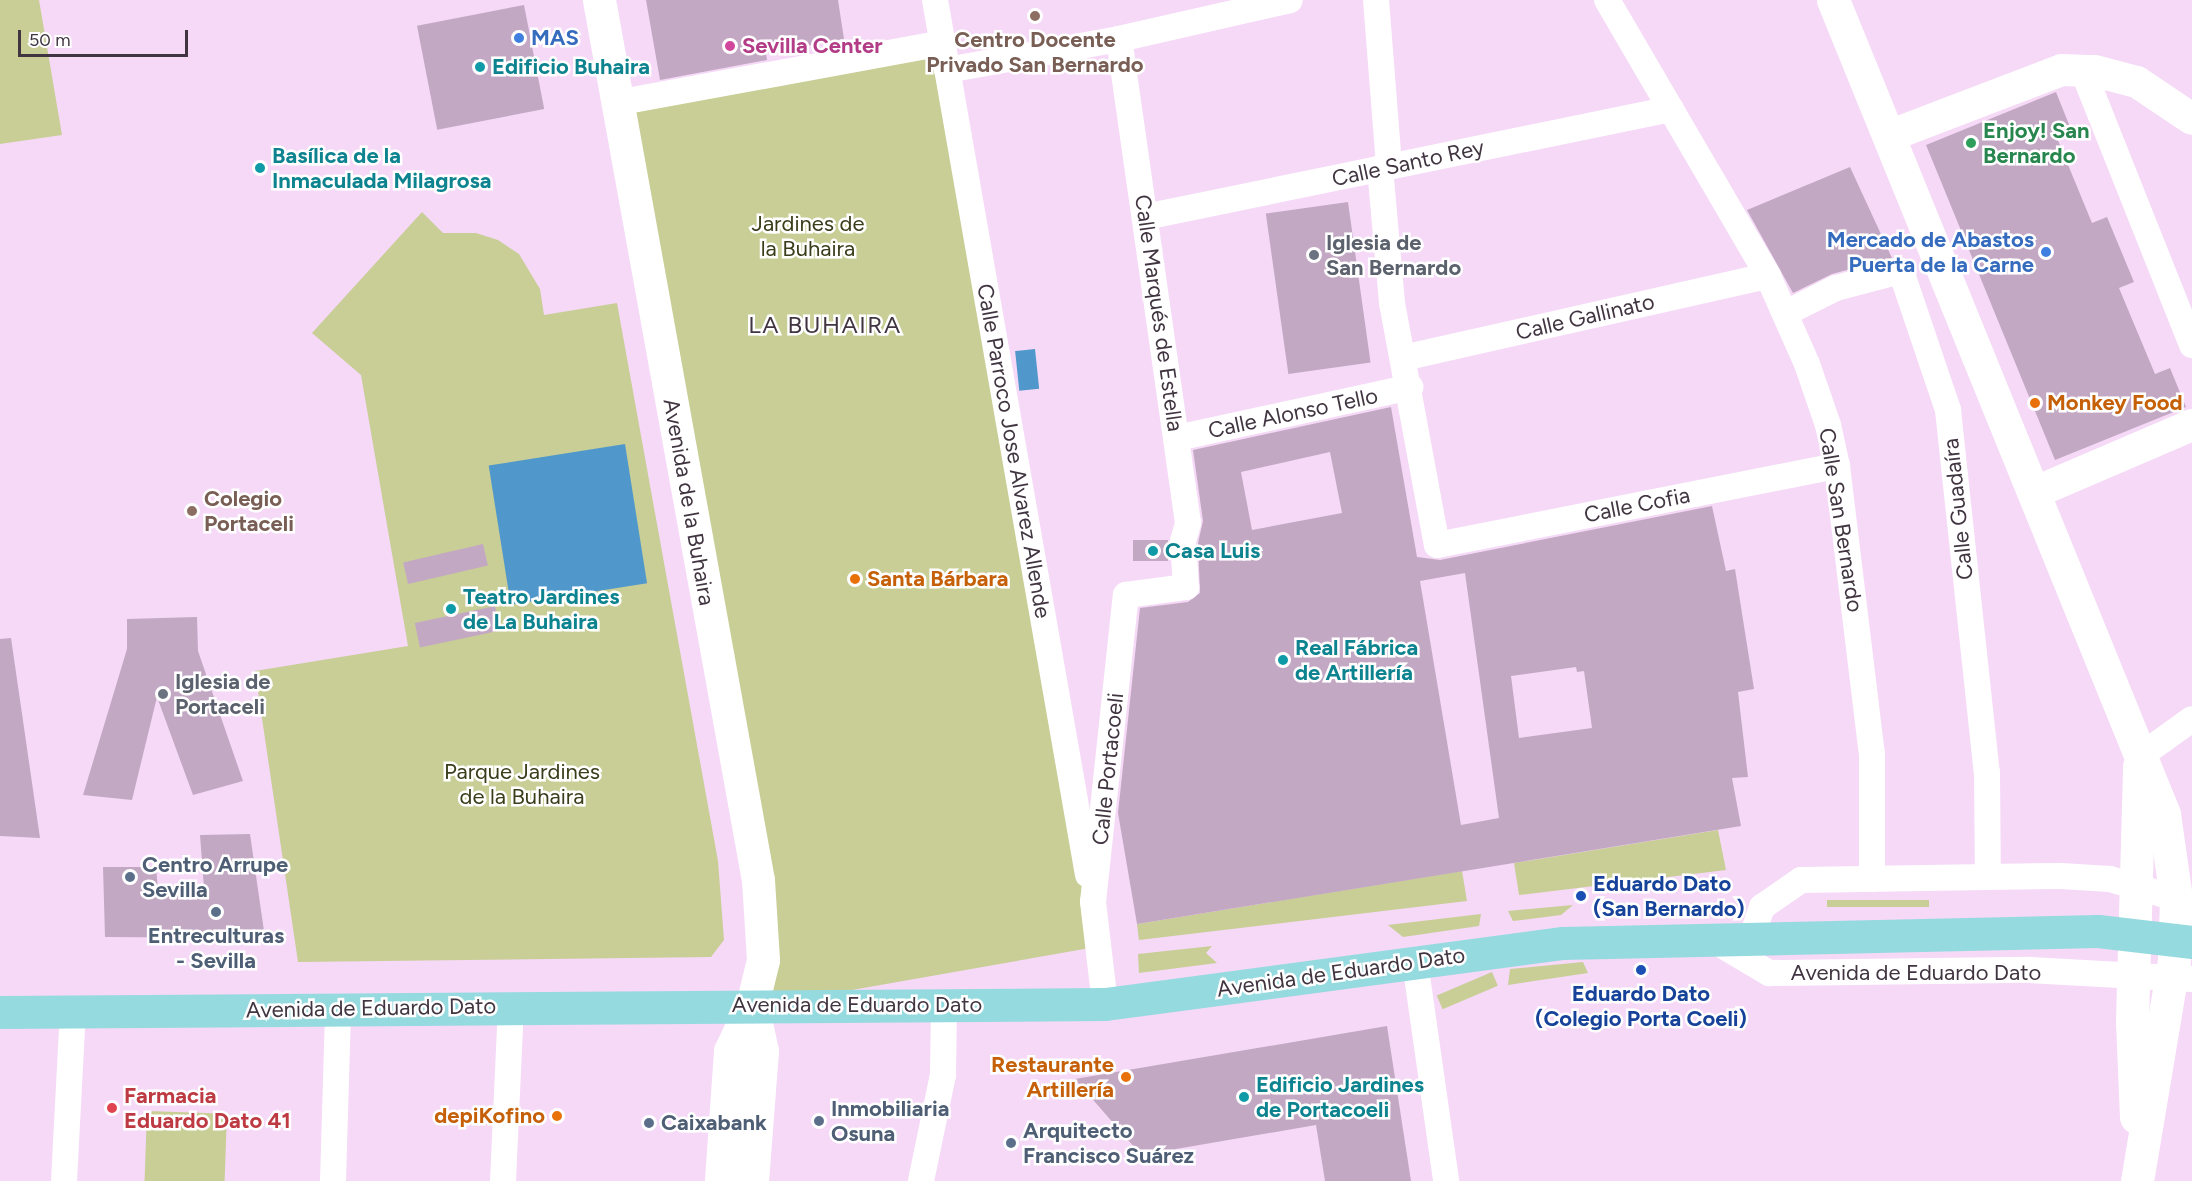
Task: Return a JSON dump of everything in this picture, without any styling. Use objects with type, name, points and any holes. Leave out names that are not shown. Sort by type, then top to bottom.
[{"type":"main road","name":"Avenida de la Buhaira","points":[[599,0],[758,880],[763,960],[752,1005],[730,1051],[722,1181]]},
{"type":"main road","points":[[1833,0],[2036,492],[2139,757],[2164,813],[2184,901],[2182,978],[2138,1177]]},
{"type":"main road","points":[[2138,1177],[2133,973],[2127,933],[2127,878],[2139,757]]},
{"type":"main road","name":"Avenida de Eduardo Dato","points":[[0,1012],[511,1006],[1105,1004],[1563,942],[1752,936],[2127,933],[2184,938]]},
{"type":"main road","name":"Avenida de la Buhaira","points":[[752,1005],[762,1051],[752,1181]]},
{"type":"street","name":"Calle Parroco Jose Alvarez Allende","points":[[934,0],[1093,902]]},
{"type":"street","points":[[947,70],[1119,39],[1290,0]]},
{"type":"street","points":[[1376,0],[1392,303],[1410,387]]},
{"type":"street","name":"Calle San Bernardo","points":[[1607,0],[1768,276],[1811,374],[1837,466],[1872,754],[1872,879]]},
{"type":"street","name":"Calle Marqués de Estella","points":[[1119,39],[1188,523],[1183,541],[1186,587]]},
{"type":"street","points":[[616,103],[942,43]]},
{"type":"street","points":[[2083,71],[2192,132]]},
{"type":"street","points":[[2083,71],[2192,345]]},
{"type":"street","points":[[1889,136],[2052,72],[2083,71],[2138,82],[2192,119]]},
{"type":"street","name":"Calle Santo Rey","points":[[1145,217],[1671,109]]},
{"type":"street","name":"Calle Guadaíra","points":[[1786,313],[1836,288],[1901,271],[1948,410],[1987,772],[1988,877]]},
{"type":"street","name":"Calle Gallinato","points":[[1403,358],[1768,276]]},
{"type":"street","name":"Calle Alonso Tello","points":[[1177,438],[1410,387]]},
{"type":"street","name":"Calle Cofia","points":[[1410,387],[1437,545],[1837,466]]},
{"type":"street","points":[[2036,492],[2192,425]]},
{"type":"street","name":"Calle Portacoeli","points":[[1105,1004],[1093,902],[1126,595],[1186,587]]},
{"type":"street","points":[[2139,757],[2192,719]]},
{"type":"street","points":[[1752,936],[1762,907],[1801,880],[1988,877],[2127,878],[2184,901]]},
{"type":"street","name":"Avenida de Eduardo Dato","points":[[1710,938],[1769,973],[2133,973],[2182,978]]},
{"type":"street","points":[[1415,962],[1446,1181]]},
{"type":"street","points":[[921,1181],[943,1075],[944,1004]]},
{"type":"street","points":[[503,1181],[511,1006]]},
{"type":"street","points":[[333,1181],[338,1008]]},
{"type":"street","points":[[63,1181],[73,1011]]},
{"type":"green space","points":[[0,0],[39,0],[62,135],[0,144]]},
{"type":"green space","name":"Jardines de la Buhaira","points":[[942,43],[1101,946],[775,1004],[616,100]]},
{"type":"green space","name":"Parque Jardines de la Buhaira","points":[[422,212],[443,233],[476,233],[498,240],[519,254],[540,289],[544,315],[617,303],[718,861],[724,940],[711,957],[298,962],[255,671],[408,646],[361,375],[312,333]]},
{"type":"green space","points":[[1718,830],[1726,870],[1519,895],[1514,863]]},
{"type":"green space","points":[[1462,871],[1467,901],[1139,940],[1137,924]]},
{"type":"green space","points":[[1827,900],[1929,900],[1929,907],[1827,907]]},
{"type":"green space","points":[[1573,905],[1561,915],[1513,921],[1508,911]]},
{"type":"green space","points":[[1481,914],[1479,926],[1403,937],[1388,925]]},
{"type":"green space","points":[[1212,946],[1206,953],[1217,963],[1139,973],[1138,954]]},
{"type":"green space","points":[[1583,962],[1588,973],[1508,985],[1510,969]]},
{"type":"green space","points":[[1492,972],[1498,986],[1443,1009],[1437,995]]},
{"type":"green space","points":[[147,1111],[227,1114],[225,1181],[145,1181]]},
{"type":"water","points":[[1035,349],[1039,389],[1019,391],[1015,351]]},
{"type":"water","points":[[625,444],[647,583],[511,605],[489,466]]},
{"type":"building","name":"Sevilla Center","points":[[646,0],[838,0],[844,39],[766,53],[767,60],[660,80]]},
{"type":"building","name":"Edificio Buhaira","points":[[524,5],[544,109],[437,130],[417,26]]},
{"type":"building","name":"Mercado de Abastos Puerta de la Carne","points":[[2056,92],[2072,132],[2057,138],[2092,223],[2107,217],[2134,282],[2119,288],[2155,374],[2170,368],[2186,407],[2055,460],[1926,145]]},
{"type":"building","points":[[1850,167],[1892,258],[1832,274],[1793,293],[1747,210]]},
{"type":"building","name":"Iglesia de San Bernardo","points":[[1348,202],[1371,362],[1288,374],[1266,214]]},
{"type":"building","name":"Real Fábrica de Artillería","points":[[1391,407],[1417,557],[1440,560],[1712,506],[1726,571],[1735,569],[1754,689],[1738,692],[1748,777],[1732,778],[1741,826],[1137,924],[1118,813],[1140,608],[1188,602],[1200,593],[1198,543],[1203,521],[1193,450]],"holes":[[[1330,452],[1342,513],[1252,530],[1241,472]],[[1465,573],[1499,818],[1461,825],[1420,581]],[[1576,667],[1577,672],[1584,671],[1592,728],[1519,738],[1511,676]]]},
{"type":"building","name":"Casa Luis","points":[[1133,540],[1168,540],[1168,561],[1133,561]]},
{"type":"building","points":[[483,544],[488,565],[408,584],[403,562]]},
{"type":"building","points":[[495,606],[500,630],[420,648],[415,623]]},
{"type":"building","name":"Iglesia de Portaceli","points":[[197,617],[198,651],[243,781],[193,795],[157,697],[132,800],[83,795],[127,649],[127,619]]},
{"type":"building","points":[[11,638],[40,838],[0,836],[0,639]]},
{"type":"building","name":"Centro Arrupe Sevilla","points":[[250,834],[265,938],[105,937],[103,867],[156,867],[158,889],[204,888],[200,835]]},
{"type":"building","name":"Edificio Jardines de Portacoeli","points":[[1387,1026],[1411,1181],[1325,1181],[1316,1125],[1141,1155],[1075,1079]]},
{"type":"place","name":"Centro Docente Privado San Bernardo","points":[[1035,16]]},
{"type":"place","name":"MAS","points":[[519,38]]},
{"type":"place","name":"Sevilla Center","points":[[730,46]]},
{"type":"place","name":"Edificio Buhaira","points":[[480,67]]},
{"type":"place","name":"Enjoy! San Bernardo","points":[[1971,143]]},
{"type":"place","name":"Basílica de la Inmaculada Milagrosa","points":[[260,168]]},
{"type":"place","name":"Mercado de Abastos Puerta de la Carne","points":[[2046,252]]},
{"type":"place","name":"Iglesia de San Bernardo","points":[[1314,255]]},
{"type":"place","name":"Monkey Food","points":[[2035,403]]},
{"type":"place","name":"Colegio Portaceli","points":[[192,511]]},
{"type":"place","name":"Casa Luis","points":[[1153,551]]},
{"type":"place","name":"Santa Bárbara","points":[[855,579]]},
{"type":"place","name":"Teatro Jardines de La Buhaira","points":[[451,609]]},
{"type":"place","name":"Real Fábrica de Artillería","points":[[1283,660]]},
{"type":"place","name":"Iglesia de Portaceli","points":[[163,694]]},
{"type":"place","name":"Centro Arrupe Sevilla","points":[[130,877]]},
{"type":"place","name":"Eduardo Dato (San Bernardo)","points":[[1581,896]]},
{"type":"place","name":"Entreculturas - Sevilla","points":[[216,912]]},
{"type":"place","name":"Eduardo Dato (Colegio Porta Coeli)","points":[[1641,970]]},
{"type":"place","name":"Restaurante Artillería","points":[[1126,1077]]},
{"type":"place","name":"Edificio Jardines de Portacoeli","points":[[1244,1097]]},
{"type":"place","name":"Farmacia Eduardo Dato 41","points":[[112,1108]]},
{"type":"place","name":"depiKofino","points":[[557,1116]]},
{"type":"place","name":"Inmobiliaria Osuna","points":[[819,1121]]},
{"type":"place","name":"Caixabank","points":[[649,1123]]},
{"type":"place","name":"Arquitecto Francisco Suárez","points":[[1011,1143]]},
{"type":"district","name":"LA BUHAIRA","points":[[825,325]]}]
